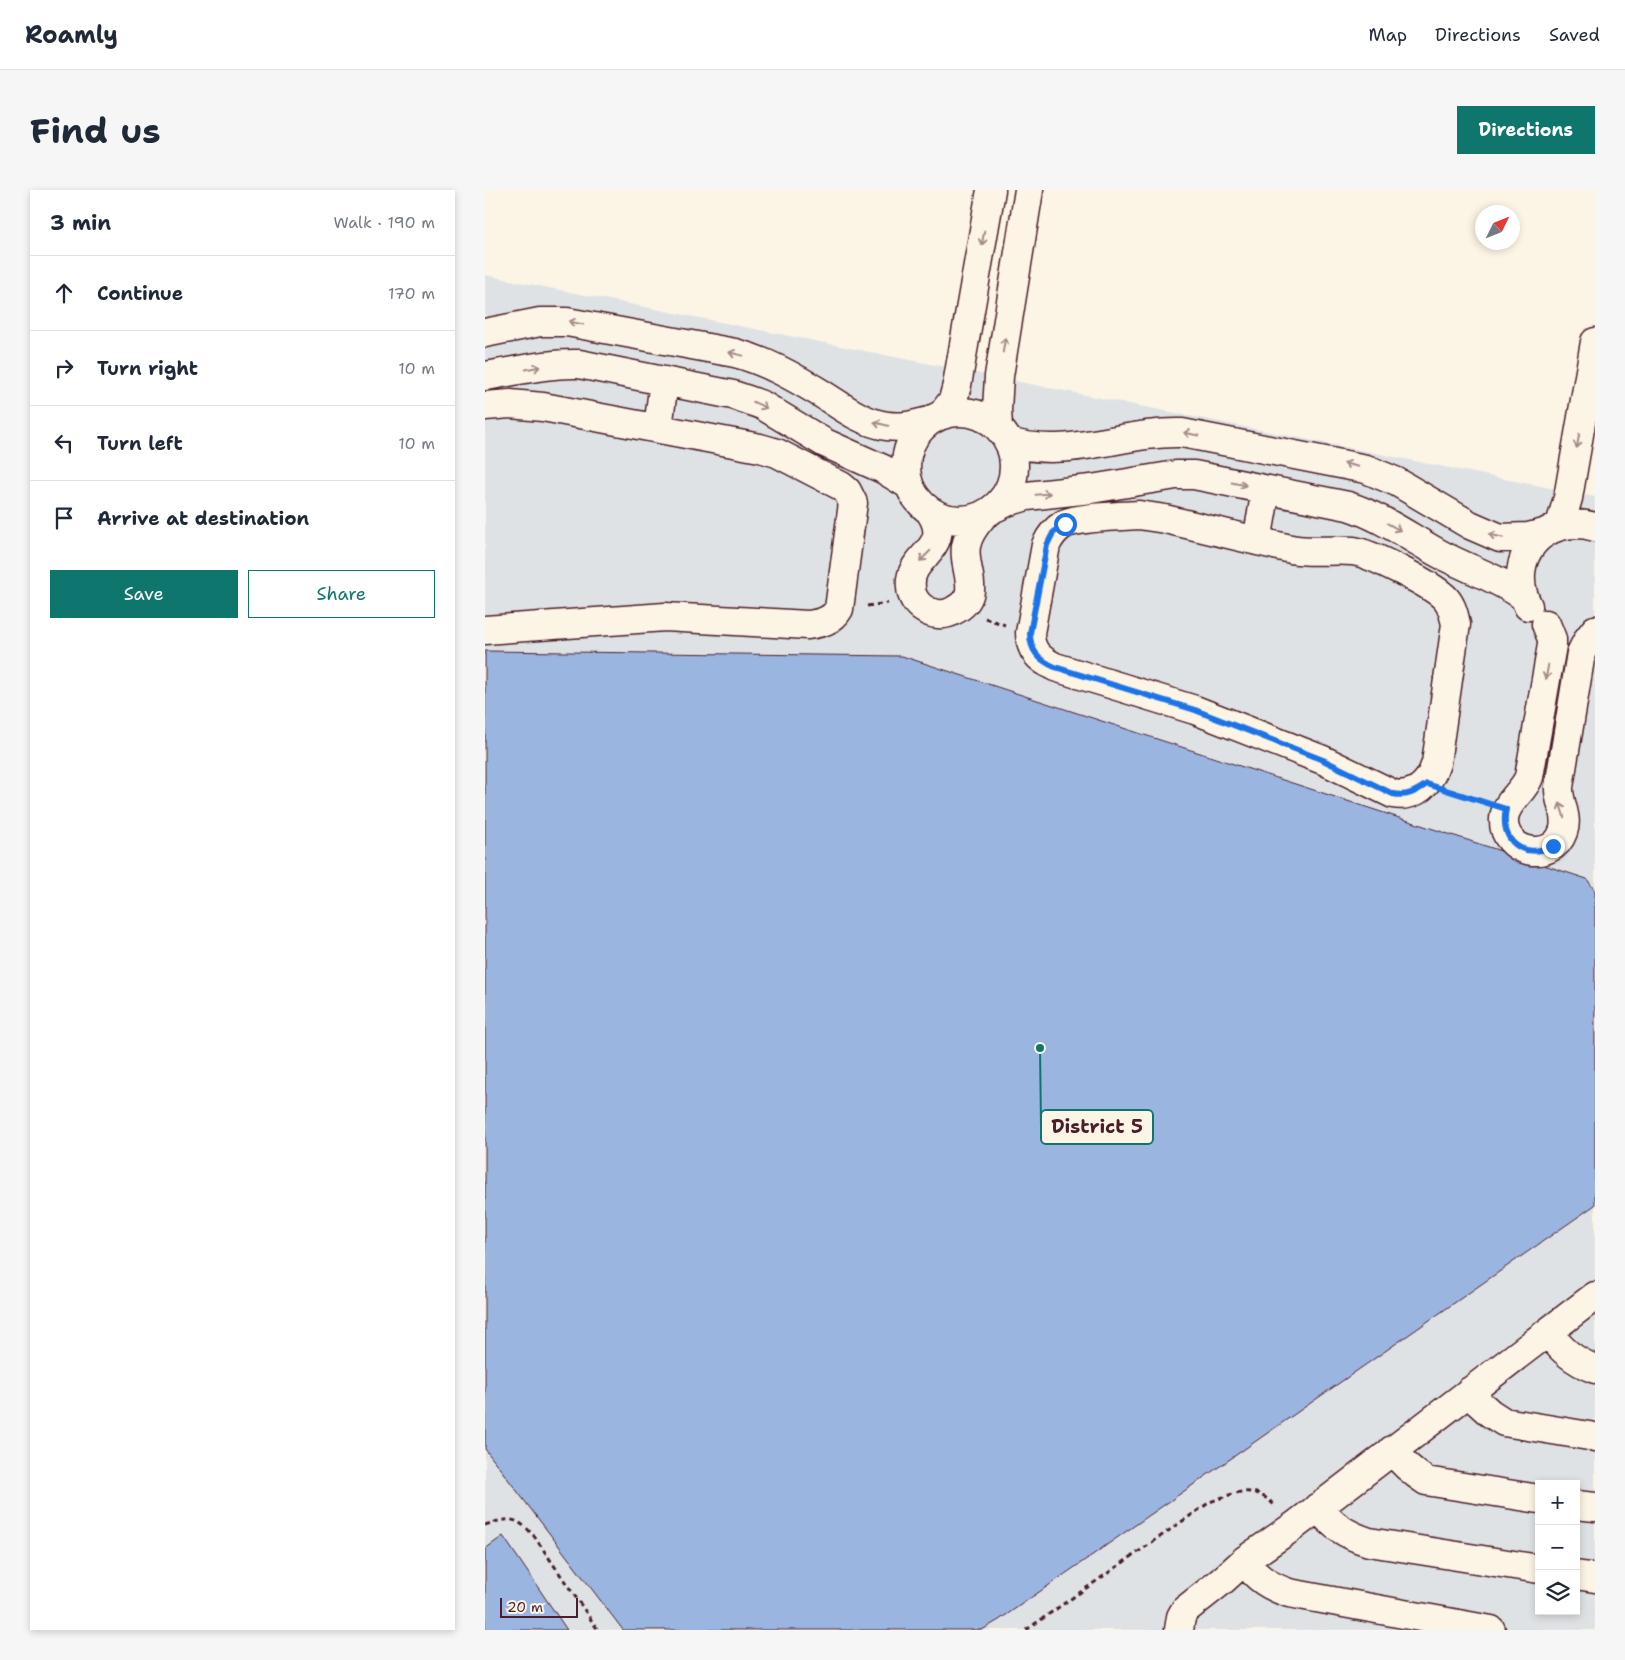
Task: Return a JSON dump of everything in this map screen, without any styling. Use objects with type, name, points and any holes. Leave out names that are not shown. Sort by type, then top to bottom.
[{"type":"street","points":[[991,190],[959,376],[953,400],[937,417],[915,434],[907,451],[905,469],[909,485],[918,502],[936,520],[938,533],[932,549],[917,563],[910,581],[911,591],[915,600],[921,608],[930,613],[950,613],[959,609],[966,602],[972,583],[965,556],[967,542],[974,527],[1008,493],[1014,476],[1014,459],[1003,434],[997,410],[999,376],[1029,190]]},
{"type":"street","points":[[485,333],[541,322],[567,322],[735,353],[783,371],[855,414],[885,426],[900,427],[964,412],[982,416],[1003,434],[1039,448],[1064,448],[1099,444],[1155,433],[1182,433],[1366,469],[1397,482],[1470,526],[1500,538],[1527,537],[1577,523],[1595,527]]},
{"type":"street","points":[[1595,342],[1569,491],[1552,529],[1531,545],[1523,561],[1520,578],[1523,596],[1529,607],[1546,624],[1562,631],[1580,633],[1595,630]]},
{"type":"street","points":[[485,376],[561,363],[579,364],[733,395],[762,405],[825,443],[883,469],[909,485]]},
{"type":"street","points":[[658,428],[664,381]]},
{"type":"street","points":[[485,406],[510,404],[543,406],[760,448],[777,453],[847,491],[853,503],[839,609],[835,616],[827,621],[808,625],[665,617],[485,630]]},
{"type":"street","points":[[931,513],[948,520],[965,521],[990,512],[1007,502],[1027,496],[1091,489],[1176,474],[1194,475],[1348,506],[1363,511],[1381,519],[1440,554],[1511,587],[1523,596]]},
{"type":"street","points":[[1257,541],[1266,490]]},
{"type":"street","points":[[1139,515],[1153,516],[1257,541],[1301,551],[1353,551],[1368,554],[1445,598],[1454,615],[1456,624],[1437,763],[1427,784],[1409,795],[1393,794],[1323,760],[1195,710],[1055,667],[1043,661],[1035,653],[1030,643],[1030,633],[1047,545],[1053,533],[1065,524],[1139,515]]},
{"type":"street","points":[[1546,624],[1552,639],[1552,645],[1529,777],[1525,786],[1506,809],[1504,819],[1507,833],[1515,845],[1524,850],[1534,852],[1543,851],[1553,846],[1564,831],[1565,820],[1560,802],[1559,787],[1581,653],[1587,639],[1595,630]]},
{"type":"street","points":[[1179,1630],[1181,1616],[1185,1610],[1245,1560],[1294,1526],[1595,1296]]},
{"type":"street","points":[[1548,1332],[1568,1356],[1595,1369]]},
{"type":"street","points":[[1470,1391],[1490,1414],[1504,1422],[1595,1437]]},
{"type":"street","points":[[1393,1450],[1407,1467],[1426,1481],[1535,1498]]},
{"type":"street","points":[[1580,1506],[1595,1508]]},
{"type":"street","points":[[1319,1507],[1326,1518],[1351,1537],[1369,1542],[1535,1568]]},
{"type":"street","points":[[1245,1560],[1250,1569],[1261,1580],[1274,1588],[1289,1593],[1491,1630]]},
{"type":"street","points":[[1580,1576],[1595,1578]]},
{"type":"path","points":[[839,609],[915,600]]},
{"type":"path","points":[[959,609],[1030,633]]},
{"type":"path","points":[[1427,784],[1506,809]]},
{"type":"path","points":[[1026,1630],[1210,1502],[1235,1493],[1252,1491],[1270,1501],[1294,1526]]},
{"type":"path","points":[[485,1525],[504,1519],[522,1523],[534,1536],[598,1630]]},
{"type":"shaded area","points":[[485,275],[1595,497],[1595,1630],[485,1630]]},
{"type":"building","points":[[485,651],[902,656],[1587,879],[1595,891],[1595,1205],[982,1630],[623,1630],[485,1449]]},
{"type":"building","points":[[503,1536],[567,1630],[485,1630],[485,1549]]},
{"type":"place","name":"District 5","points":[[1040,1048]]},
{"type":"route","points":[[1065,524],[1049,538],[1030,633],[1030,643],[1035,653],[1043,661],[1055,667],[1195,710],[1323,760],[1393,794],[1409,795],[1427,784],[1506,809],[1505,829],[1515,845],[1524,850],[1534,852],[1543,851],[1553,846]]}]
